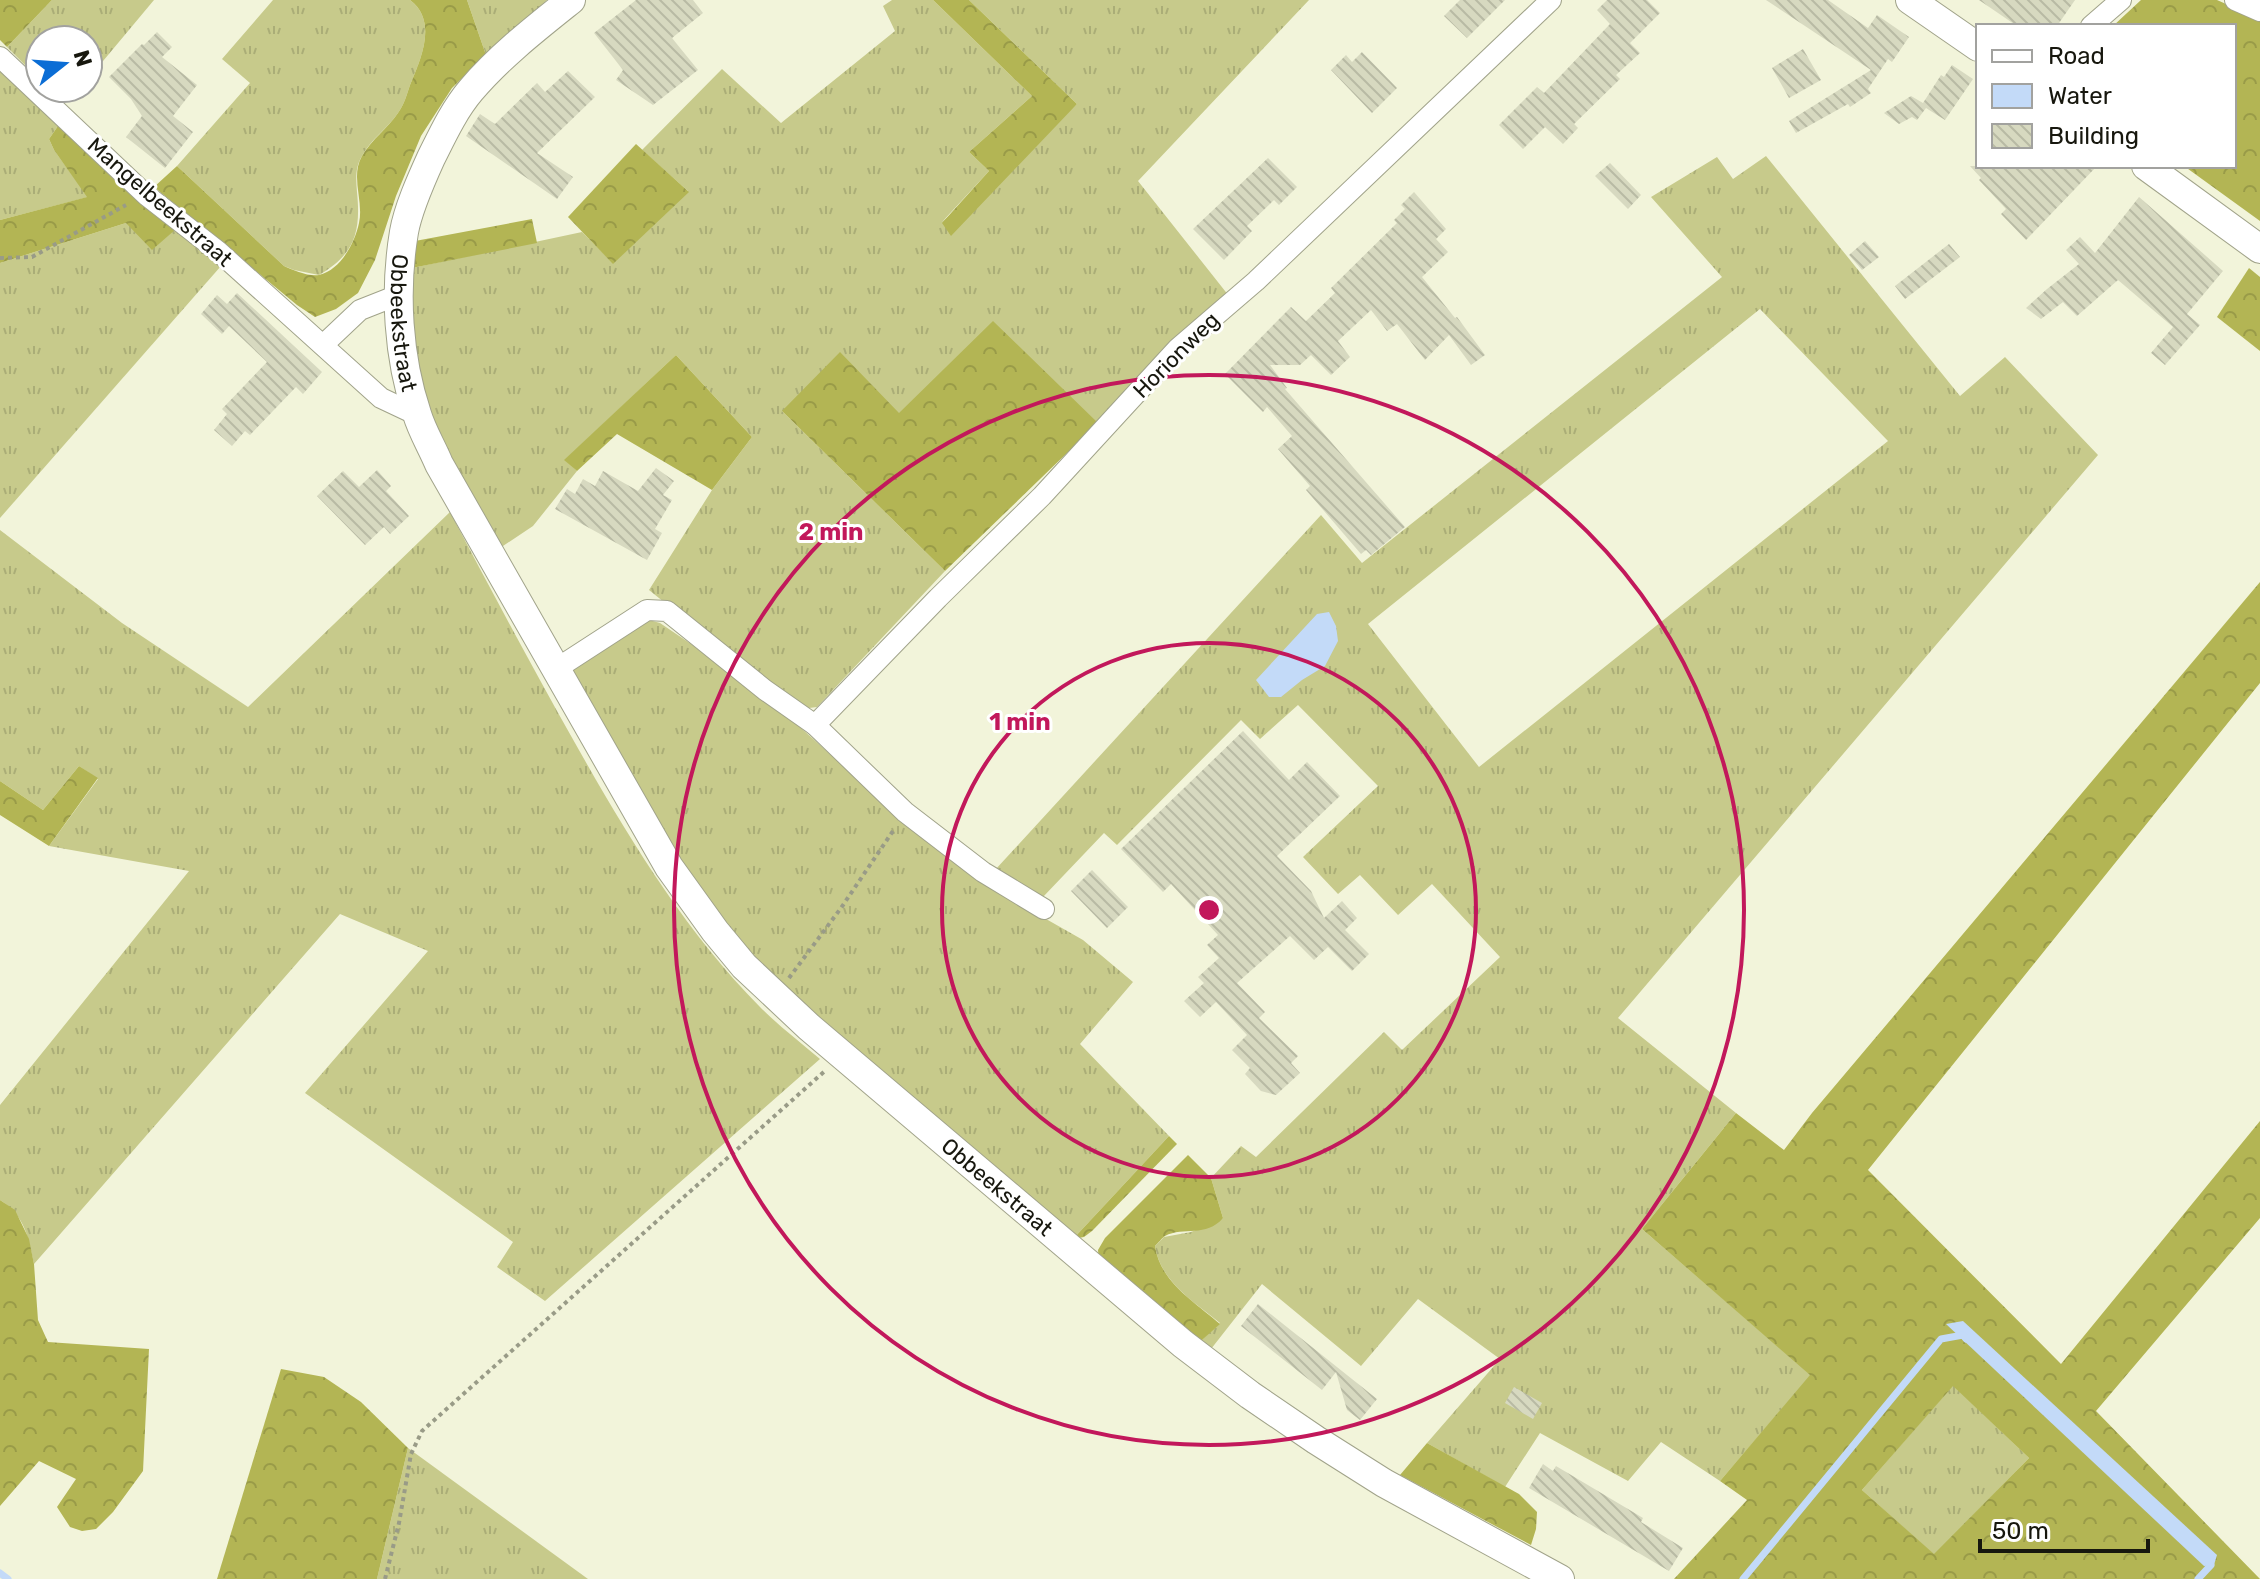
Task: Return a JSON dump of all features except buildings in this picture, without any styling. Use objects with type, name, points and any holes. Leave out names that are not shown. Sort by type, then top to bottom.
[{"type":"street","name":"Obbeekstraat","points":[[571,0],[502,59],[471,91],[447,125],[423,176],[404,230],[398,295],[407,374],[417,415],[439,464],[669,867],[744,966],[776,996],[1183,1344],[1250,1395],[1384,1483],[1560,1579]]},
{"type":"street","name":"Horionweg","points":[[815,725],[1042,496],[1178,348],[1256,281],[1551,0]]},
{"type":"street","points":[[1910,0],[1976,46]]},
{"type":"street","points":[[2093,24],[2121,0]]},
{"type":"street","points":[[2235,0],[2260,11]]},
{"type":"street","name":"Mangelbeekstraat","points":[[0,57],[146,195],[219,252],[381,398],[417,415]]},
{"type":"street","points":[[2149,168],[2260,249]]},
{"type":"street","points":[[323,345],[360,310],[398,295]]},
{"type":"street","points":[[556,669],[647,610],[667,611],[765,690],[815,725],[905,812],[983,872],[1044,909]]},
{"type":"path","points":[[0,258],[32,257],[146,195]]},
{"type":"path","points":[[776,996],[841,908],[905,812]]},
{"type":"path","points":[[385,1579],[411,1454],[422,1431],[843,1055]]},
{"type":"green space","points":[[0,0],[52,0],[29,24],[24,24],[24,29],[7,47],[0,40]]},
{"type":"green space","points":[[52,0],[154,0],[104,60],[104,24],[29,24]]},
{"type":"green space","points":[[273,0],[410,0],[423,18],[425,29],[419,64],[402,107],[370,145],[358,165],[358,219],[353,241],[341,259],[319,275],[284,266],[177,166],[250,83],[222,59]]},
{"type":"green space","points":[[410,0],[467,0],[486,55],[452,88],[421,136],[396,196],[375,260],[358,293],[336,309],[315,317],[154,187],[177,166],[284,266],[315,275],[334,267],[350,246],[359,223],[357,172],[362,156],[400,110],[422,52],[425,41],[423,18]]},
{"type":"green space","points":[[467,0],[547,0],[486,55]]},
{"type":"green space","points":[[892,0],[933,0],[1032,96],[969,152],[989,171],[942,222],[1077,104],[969,0],[1309,0],[1138,181],[1229,296],[1098,423],[899,413],[782,411],[945,571],[817,707],[809,708],[782,697],[649,590],[712,490],[752,437],[676,355],[565,460],[577,471],[533,526],[500,548],[443,444],[425,395],[413,344],[412,268],[582,232],[613,263],[688,191],[642,150],[722,69],[781,123],[895,31],[883,6]]},
{"type":"green space","points":[[933,0],[969,0],[1077,104],[951,236],[942,223],[989,171],[969,152],[1032,96]]},
{"type":"green space","points":[[2141,0],[2217,0],[2260,19],[2260,221],[2187,168],[2236,168],[2236,24],[2115,24]]},
{"type":"green space","points":[[24,29],[24,64],[7,47]]},
{"type":"green space","points":[[0,70],[24,93],[24,104],[35,104],[58,126],[49,139],[88,197],[0,220]]},
{"type":"green space","points":[[58,126],[176,229],[152,250],[126,223],[0,263],[0,220],[87,197],[49,139]]},
{"type":"green space","points":[[636,144],[689,192],[613,264],[568,217]]},
{"type":"green space","points":[[1766,156],[1960,396],[2005,357],[2098,455],[1618,1018],[1736,1113],[1642,1229],[1811,1375],[1720,1481],[1661,1442],[1628,1481],[1540,1433],[1505,1487],[1427,1443],[1500,1359],[1418,1299],[1361,1366],[1262,1284],[1211,1349],[1201,1341],[1220,1323],[1189,1299],[1171,1280],[1155,1246],[1164,1237],[1191,1232],[1223,1218],[1211,1178],[1241,1146],[1256,1157],[1384,1032],[1402,1050],[1500,957],[1432,884],[1398,915],[1360,875],[1338,894],[1303,857],[1378,786],[1298,705],[1260,739],[1241,720],[1117,845],[1104,833],[1043,897],[995,870],[1321,515],[1362,563],[1722,277],[1651,197],[1717,157],[1733,179]],"holes":[[[1760,309],[1888,441],[1479,767],[1368,624]]]},
{"type":"green space","points":[[532,219],[537,243],[412,268],[415,241]]},
{"type":"green space","points":[[126,223],[176,229],[221,266],[0,518],[0,263]]},
{"type":"green space","points":[[2249,268],[2260,277],[2260,351],[2217,317]]},
{"type":"green space","points":[[993,321],[1098,423],[945,571],[782,411],[840,352],[899,413]]},
{"type":"green space","points":[[676,355],[752,437],[712,490],[617,434],[577,471],[564,460]]},
{"type":"green space","points":[[450,512],[575,743],[659,881],[732,977],[767,1014],[820,1059],[545,1301],[497,1267],[513,1242],[305,1093],[428,951],[340,914],[34,1264],[20,1220],[0,1200],[0,1105],[189,871],[49,846],[98,779],[79,766],[43,810],[0,781],[0,530],[122,623],[248,707]]},
{"type":"green space","points":[[2260,582],[2260,683],[1868,1170],[2061,1364],[2260,1121],[2260,1218],[2096,1411],[2260,1579],[1674,1579],[1747,1500],[1720,1481],[1810,1375],[1642,1229],[1736,1113],[1784,1150]],"holes":[[[1953,1386],[2029,1458],[1934,1554],[1862,1490]]]},
{"type":"green space","points":[[649,620],[660,623],[691,644],[801,728],[863,784],[1032,911],[1083,940],[1133,982],[1080,1044],[1169,1136],[1073,1239],[776,985],[720,923],[657,828],[570,672]]},
{"type":"green space","points":[[79,766],[98,778],[49,846],[0,815],[0,781],[43,810]]},
{"type":"green space","points":[[1169,1136],[1177,1144],[1092,1231],[1084,1237],[1073,1239]]},
{"type":"green space","points":[[1188,1155],[1211,1178],[1223,1218],[1209,1228],[1172,1233],[1155,1246],[1158,1259],[1171,1281],[1220,1324],[1201,1341],[1099,1261],[1098,1250],[1105,1238]]},
{"type":"green space","points":[[0,1200],[15,1210],[29,1239],[38,1320],[48,1342],[149,1349],[143,1471],[113,1512],[96,1529],[82,1531],[70,1527],[57,1507],[76,1479],[39,1461],[0,1506]]},
{"type":"green space","points":[[281,1369],[324,1377],[361,1402],[408,1448],[377,1579],[217,1579]]},
{"type":"green space","points":[[1953,1385],[2029,1458],[1934,1555],[1862,1490]]},
{"type":"green space","points":[[1427,1443],[1519,1494],[1537,1512],[1531,1545],[1400,1475]]},
{"type":"green space","points":[[408,1448],[588,1579],[377,1579]]},
{"type":"water","points":[[1329,612],[1336,626],[1338,641],[1325,666],[1281,697],[1269,697],[1256,680],[1317,614]]},
{"type":"water","points":[[1963,1321],[2217,1555],[2214,1565],[2204,1566],[1946,1324]]},
{"type":"waterway","points":[[1743,1579],[1941,1339],[1963,1335],[1966,1339]]},
{"type":"waterway","points":[[2198,1579],[2211,1565],[2207,1561]]},
{"type":"waterway","points":[[0,1573],[8,1579]]}]
